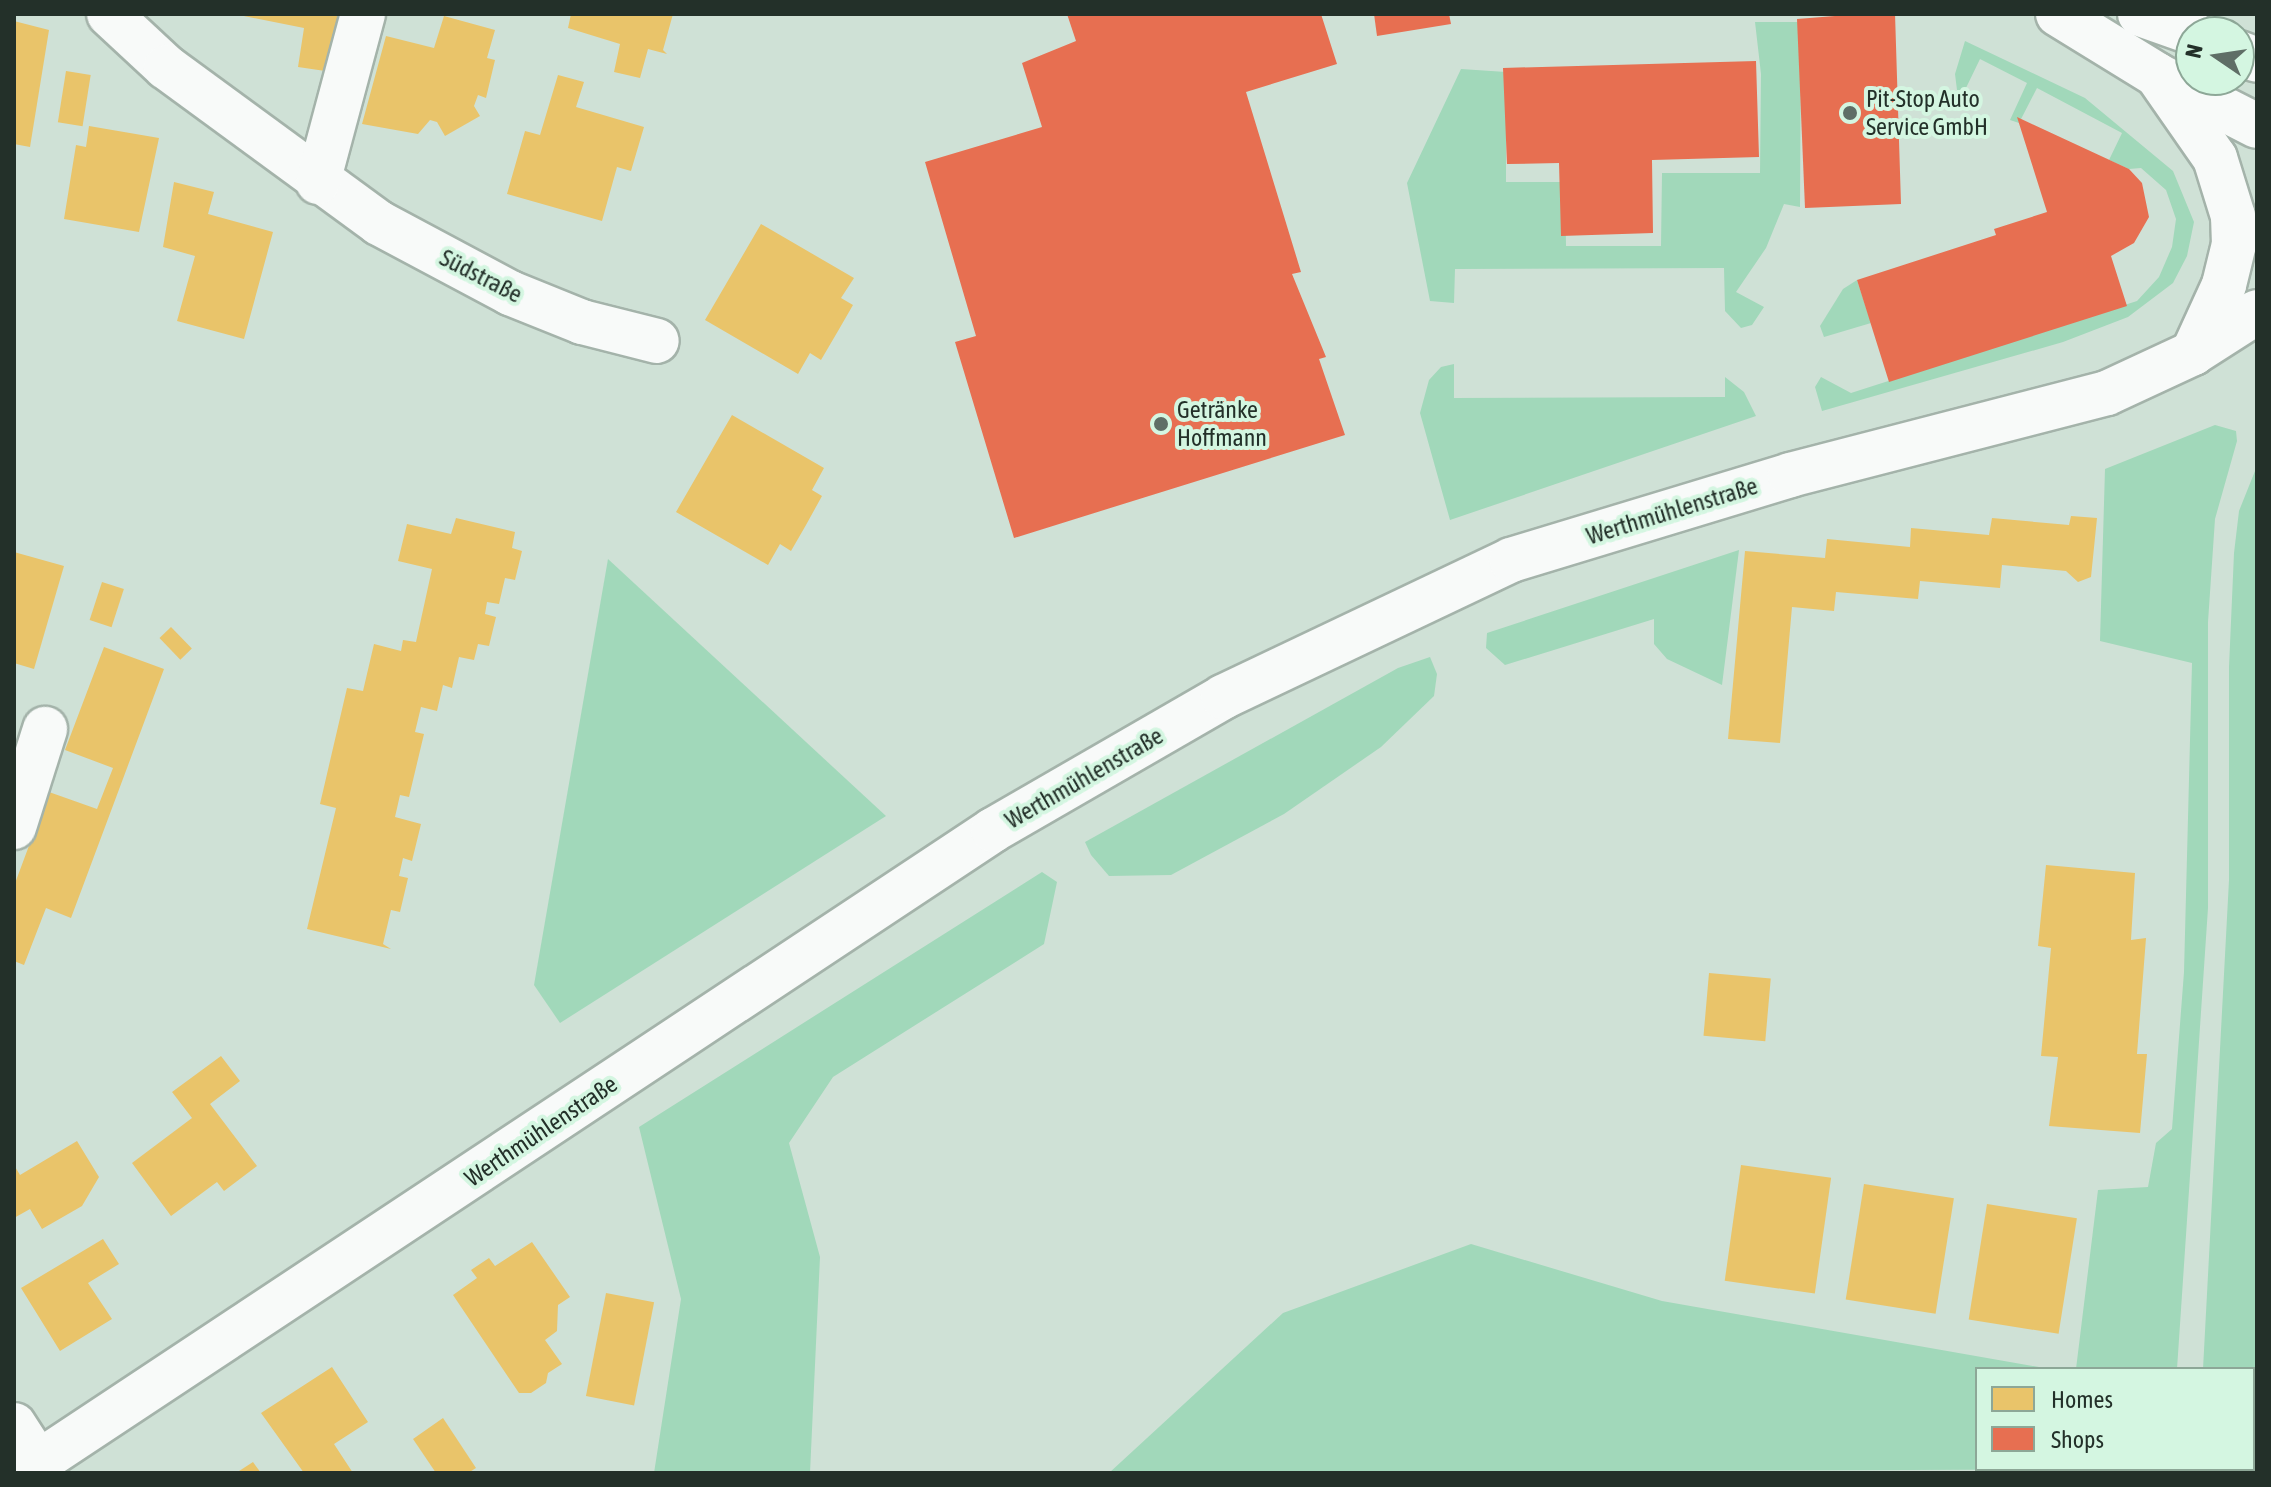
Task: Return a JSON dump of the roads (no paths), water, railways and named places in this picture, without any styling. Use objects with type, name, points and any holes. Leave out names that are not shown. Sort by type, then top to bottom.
[{"type":"main road","name":"Südstraße","points":[[109,14],[166,67],[318,182],[379,223],[510,293],[582,322],[657,341]]},
{"type":"main road","points":[[318,182],[363,14]]},
{"type":"main road","points":[[2058,14],[2157,75],[2257,126]]},
{"type":"main road","points":[[2140,14],[2175,26]]},
{"type":"main road","points":[[2157,75],[2215,158],[2233,216],[2234,244],[2224,285],[2193,353]]},
{"type":"main road","name":"Werthmühlenstraße","points":[[30,1468],[993,830],[1223,697],[1511,560],[1790,475],[2107,393],[2193,353],[2257,312]]},
{"type":"main road","points":[[14,827],[45,729]]},
{"type":"main road","points":[[14,1425],[30,1468]]},
{"type":"place","name":"Pit-Stop Auto Service GmbH","points":[[1850,113]]},
{"type":"place","name":"Getränke Hoffmann","points":[[1161,424]]}]
